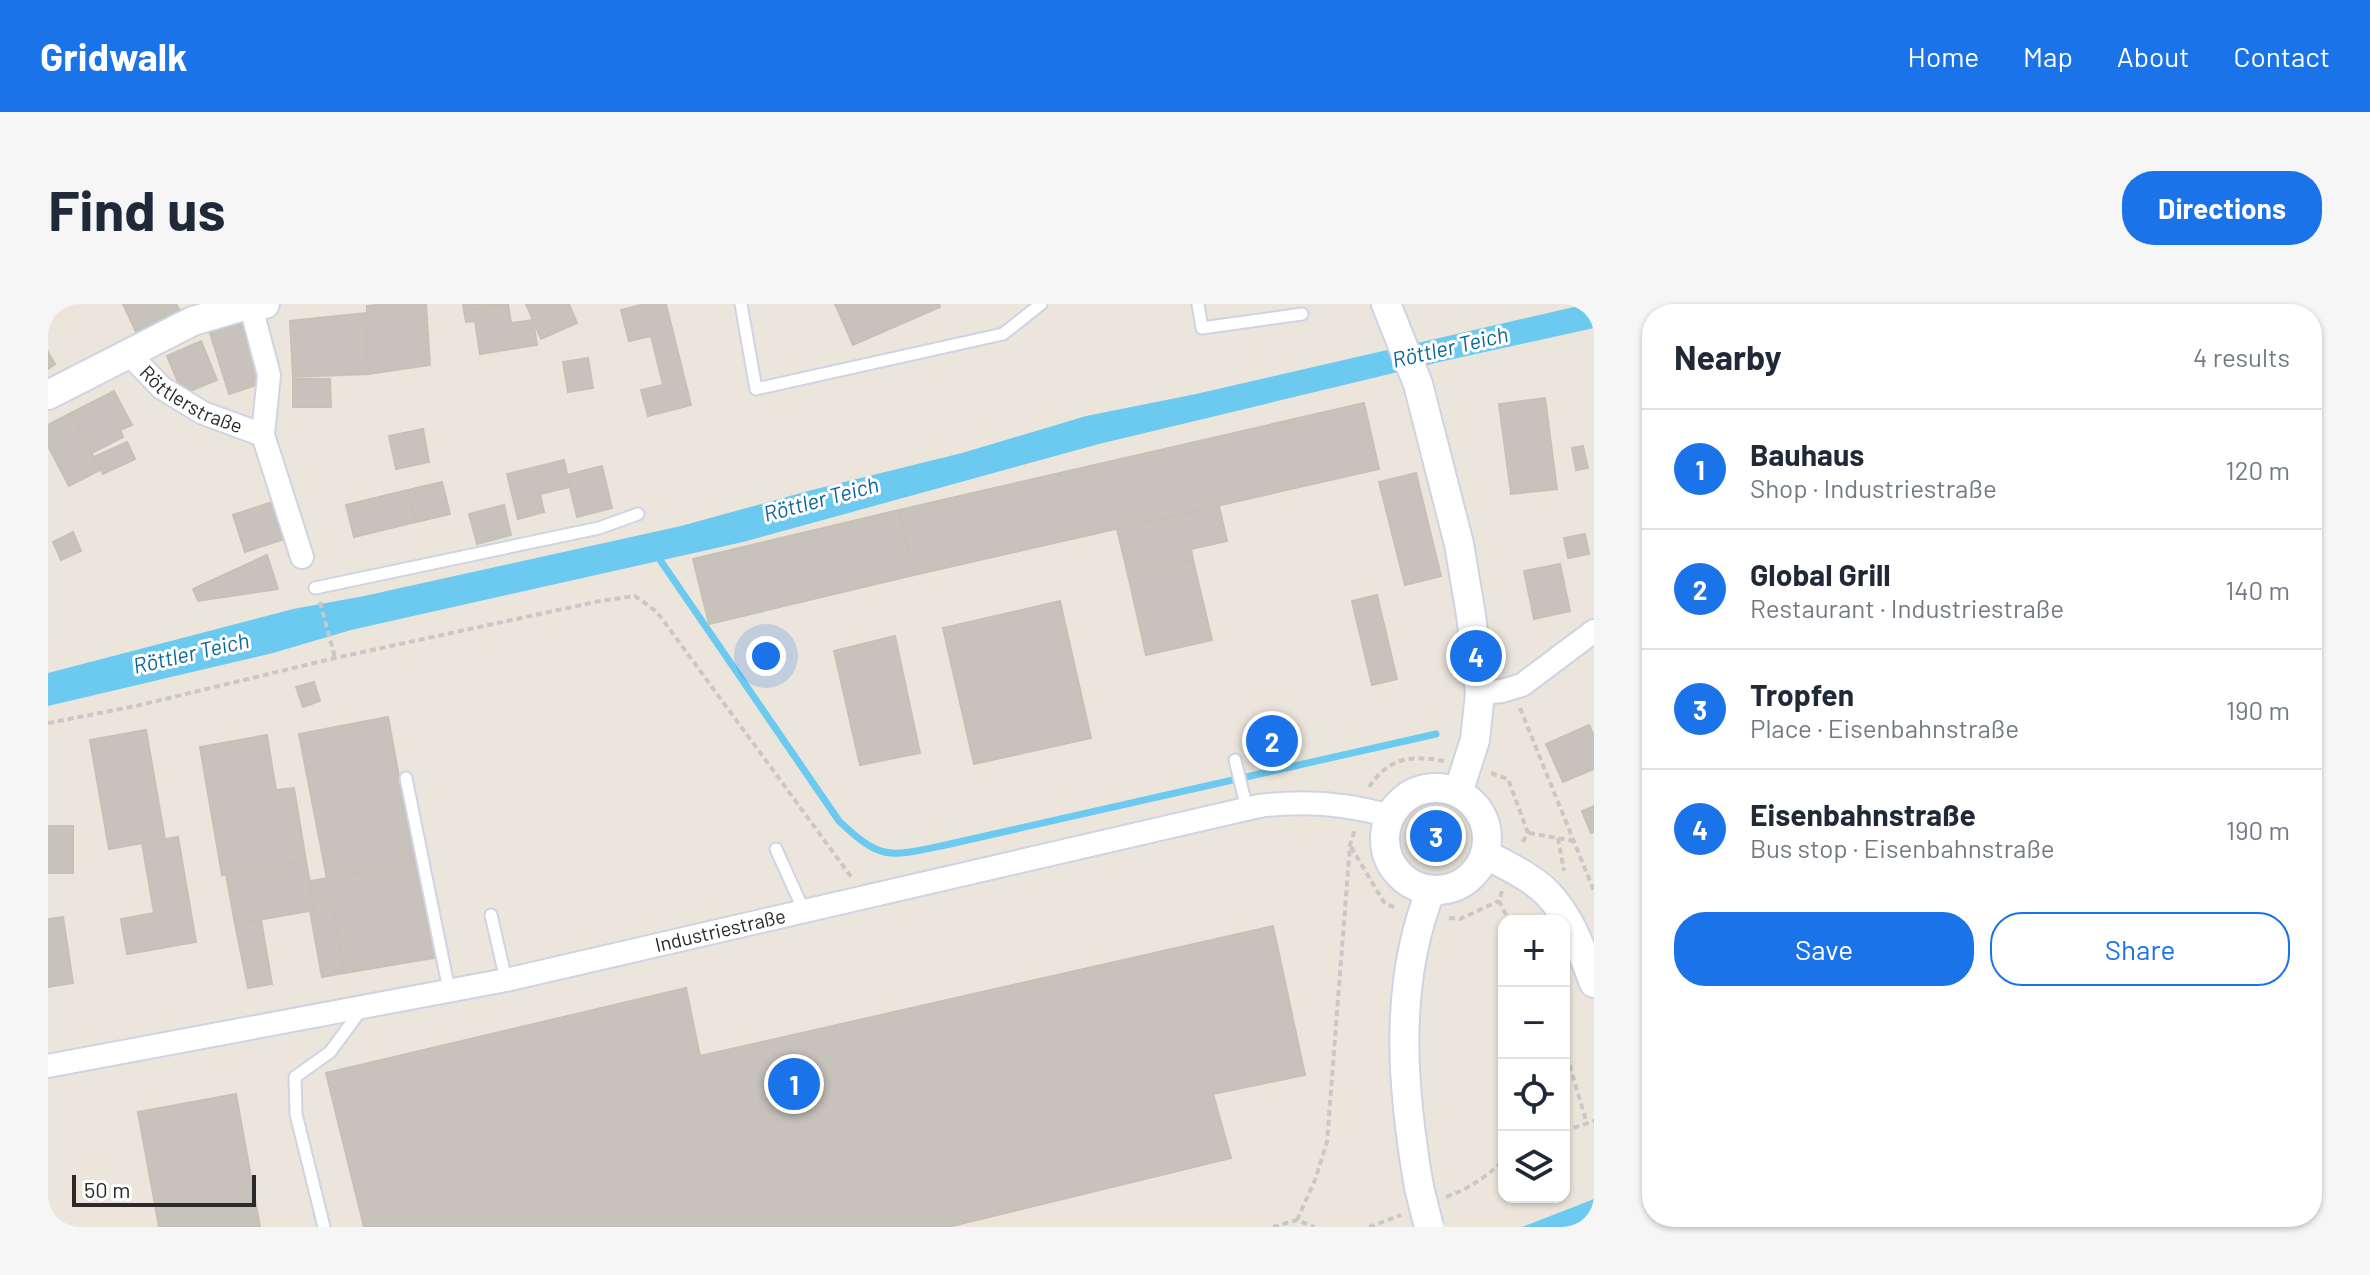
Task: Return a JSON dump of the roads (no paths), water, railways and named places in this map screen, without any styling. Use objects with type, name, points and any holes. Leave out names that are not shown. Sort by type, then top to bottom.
[{"type":"street","points":[[1386,304],[1418,384],[1459,544],[1471,615],[1480,693],[1475,740],[1458,793]]},
{"type":"street","points":[[48,395],[193,321],[247,306]]},
{"type":"street","name":"Röttlerstraße","points":[[247,306],[269,375],[263,435],[302,557]]},
{"type":"street","name":"Röttlerstraße","points":[[128,353],[162,388],[203,413],[263,435]]},
{"type":"street","points":[[1480,693],[1522,685],[1594,631]]},
{"type":"street","points":[[1497,860],[1448,888],[1431,890],[1415,886],[1401,876],[1391,863],[1385,848],[1385,831],[1390,816],[1402,800],[1419,790],[1438,788],[1458,793],[1472,803],[1483,818],[1497,860],[1546,892],[1562,911],[1577,938],[1594,983]]},
{"type":"street","name":"Industriestraße","points":[[48,1066],[506,980],[866,897],[1244,799],[1310,802],[1361,808],[1390,816]]},
{"type":"street","points":[[1429,1227],[1419,1187],[1407,1104],[1404,1013],[1420,916],[1431,890]]},
{"type":"lane","points":[[741,304],[756,389],[1003,334],[1041,304]]},
{"type":"lane","points":[[1198,304],[1202,328],[1302,314]]},
{"type":"lane","points":[[317,592],[599,528],[638,514]]},
{"type":"lane","points":[[1235,760],[1244,799]]},
{"type":"lane","points":[[406,778],[449,990]]},
{"type":"lane","points":[[776,849],[804,911]]},
{"type":"lane","points":[[491,915],[506,980]]},
{"type":"lane","points":[[324,1227],[296,1114],[295,1077],[330,1052],[363,1006]]},
{"type":"water","name":"Röttler Teich","points":[[1594,304],[1594,328],[1099,444],[743,542],[351,630],[273,653],[48,706],[48,673],[293,609],[681,526],[962,453],[1086,416],[1196,394]]},
{"type":"water","points":[[1594,1199],[1594,1227],[1522,1227]]},
{"type":"waterway","points":[[658,557],[839,821],[865,843],[886,852],[941,846],[1436,734]]},
{"type":"place","name":"Eisenbahnstraße","points":[[1476,656]]},
{"type":"place","name":"Global Grill","points":[[1272,741]]},
{"type":"place","name":"Tropfen","points":[[1436,836]]},
{"type":"place","name":"Bauhaus","points":[[794,1084]]}]
